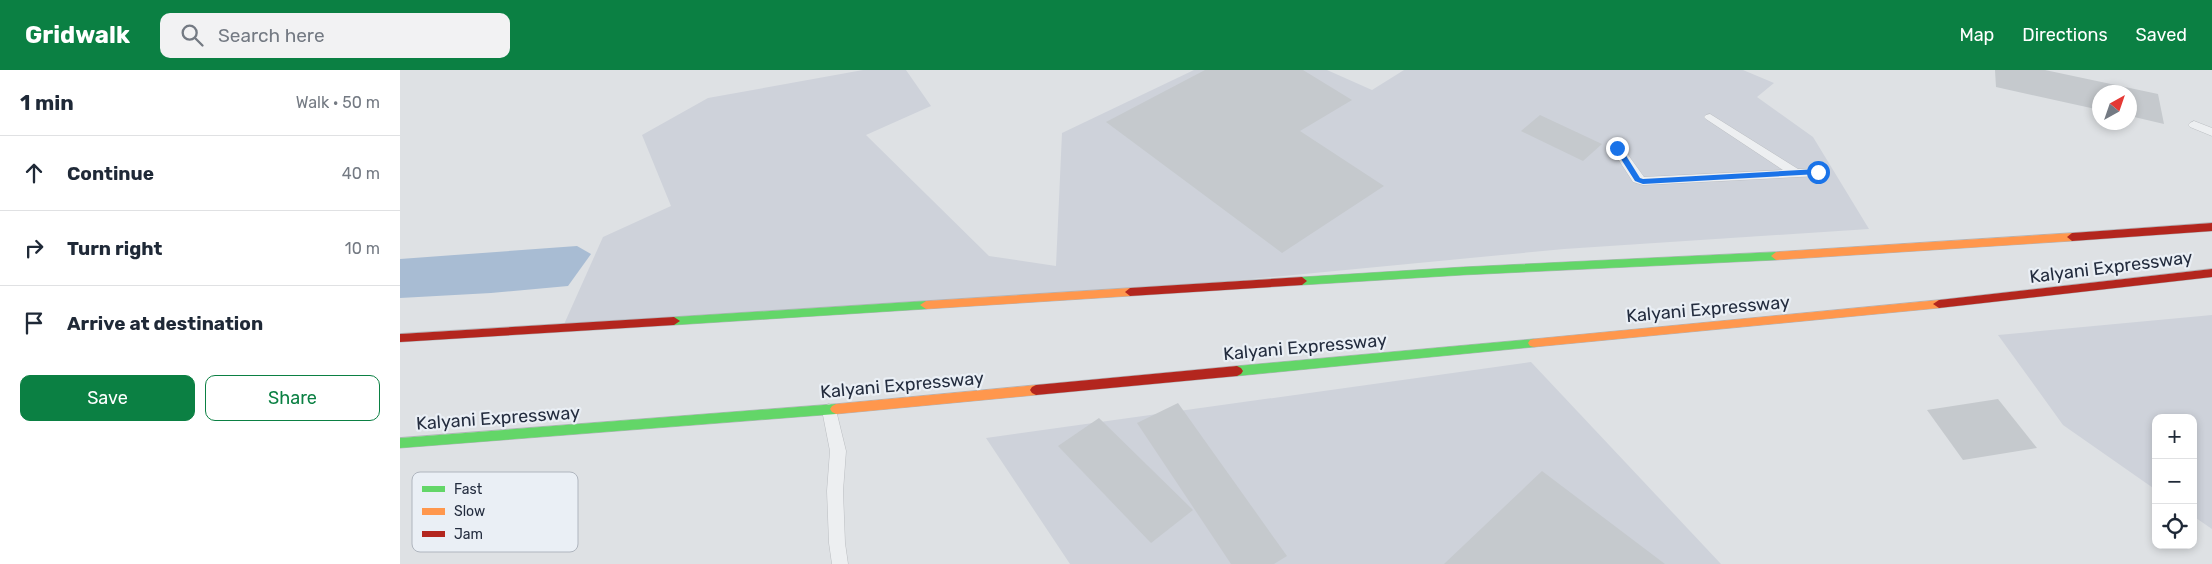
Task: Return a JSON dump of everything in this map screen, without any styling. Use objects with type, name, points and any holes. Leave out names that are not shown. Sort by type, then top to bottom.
[{"type":"highway","name":"Kalyani Expressway","points":[[400,338],[1453,272],[1860,252],[2212,227]]},
{"type":"highway","name":"Kalyani Expressway","points":[[400,443],[829,410],[1892,309],[2212,273]]},
{"type":"lane","points":[[1710,117],[1796,173]]},
{"type":"lane","points":[[2194,124],[2212,132]]},
{"type":"lane","points":[[1617,148],[1637,179],[1643,181],[1818,172]]},
{"type":"lane","points":[[829,410],[838,451],[835,491],[837,543],[840,564]]},
{"type":"shaded area","points":[[863,70],[906,70],[931,106],[866,135],[989,256],[1056,266],[1062,133],[1194,70],[1327,70],[1372,90],[1404,70],[1743,70],[1774,83],[1757,97],[1813,137],[1869,229],[1564,249],[1116,292],[561,331],[603,237],[671,206],[642,135],[708,98]]},
{"type":"shaded area","points":[[2212,315],[2212,529],[2197,519],[2197,414],[2152,414],[2152,487],[2063,425],[1998,335]]},
{"type":"shaded area","points":[[1531,362],[1721,564],[1070,564],[986,438]]},
{"type":"water","points":[[577,246],[591,254],[568,286],[400,298],[400,259]]},
{"type":"building","points":[[1205,70],[1303,70],[1352,100],[1300,131],[1384,186],[1282,253],[1106,122]]},
{"type":"building","points":[[1995,70],[2045,70],[2116,85],[2092,85],[2092,108],[1996,87]]},
{"type":"building","points":[[2137,90],[2158,94],[2164,124],[2137,118]]},
{"type":"building","points":[[1540,115],[1602,144],[1583,161],[1521,131]]},
{"type":"building","points":[[1998,399],[2037,448],[1963,460],[1927,410]]},
{"type":"building","points":[[1178,403],[1287,556],[1274,564],[1231,564],[1137,423]]},
{"type":"building","points":[[1099,418],[1193,510],[1151,543],[1058,446]]},
{"type":"building","points":[[1542,471],[1665,564],[1444,564]]},
{"type":"traffic: fast","points":[[1302,281],[1463,271],[1776,256]]},
{"type":"traffic: fast","points":[[674,321],[926,305]]},
{"type":"traffic: fast","points":[[1237,371],[1534,343]]},
{"type":"traffic: fast","points":[[400,443],[836,409]]},
{"type":"traffic: slow","points":[[1776,256],[2072,237]]},
{"type":"traffic: slow","points":[[926,305],[1130,292]]},
{"type":"traffic: slow","points":[[1534,343],[1939,304]]},
{"type":"traffic: slow","points":[[836,409],[1036,390]]},
{"type":"traffic: jam","points":[[2072,237],[2212,227]]},
{"type":"traffic: jam","points":[[1939,304],[2212,273]]},
{"type":"traffic: jam","points":[[1130,292],[1302,281]]},
{"type":"traffic: jam","points":[[400,338],[674,321]]},
{"type":"traffic: jam","points":[[1036,390],[1237,371]]},
{"type":"route","points":[[1617,148],[1637,179],[1649,182],[1818,172]]}]
